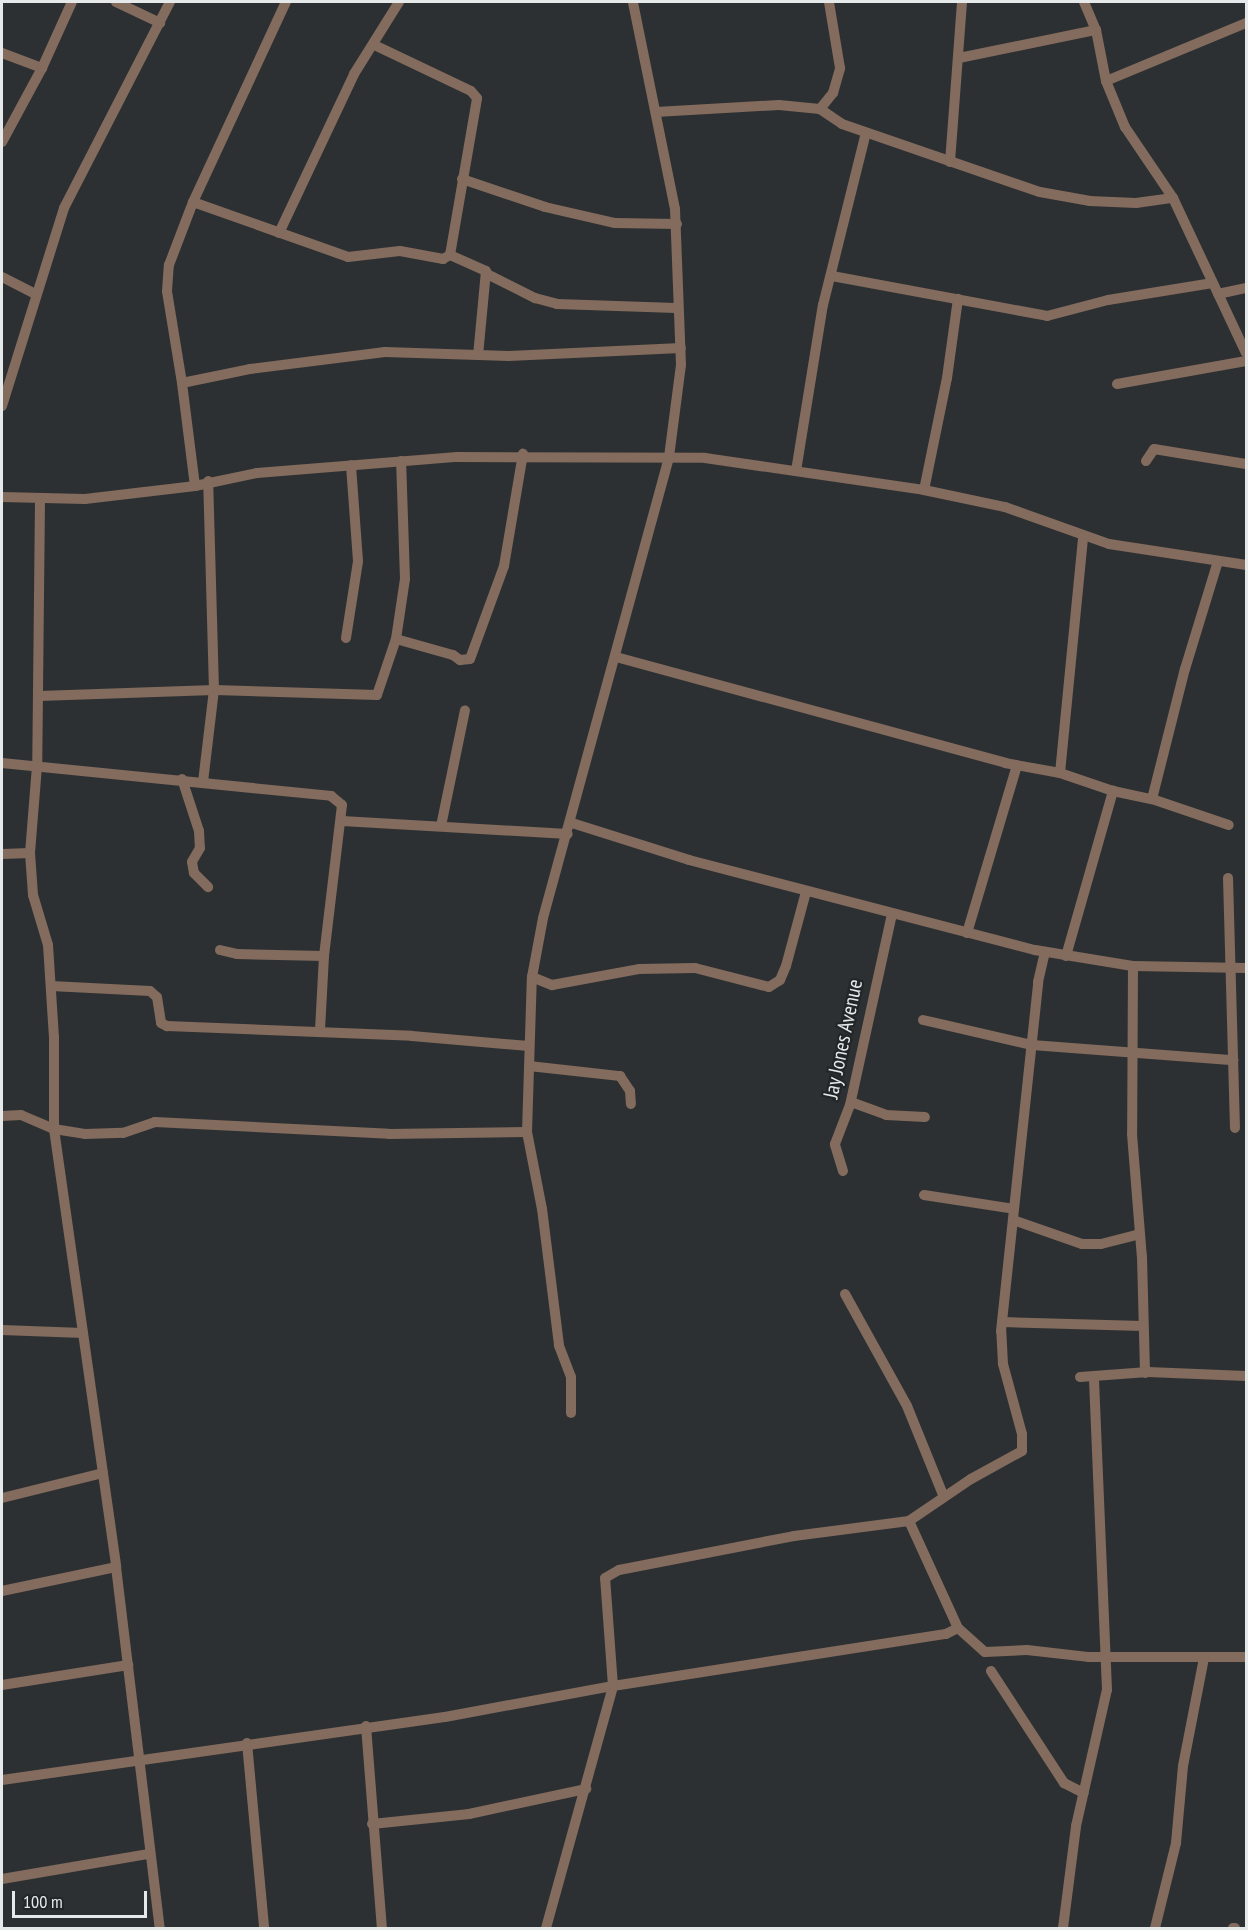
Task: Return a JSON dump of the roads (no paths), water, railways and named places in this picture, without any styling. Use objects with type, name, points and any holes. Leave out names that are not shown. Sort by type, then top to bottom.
[{"type":"street","points":[[2,142],[42,68],[72,2]]},
{"type":"street","points":[[116,2],[160,23]]},
{"type":"street","points":[[2,406],[64,208],[170,2]]},
{"type":"street","points":[[195,486],[167,291],[169,265],[193,202],[286,2]]},
{"type":"street","points":[[279,233],[354,74],[399,2]]},
{"type":"street","points":[[571,1413],[571,1377],[559,1345],[541,1197],[527,1132],[532,977],[543,918],[570,828],[669,457],[681,348],[676,308],[677,224],[633,2]]},
{"type":"street","points":[[820,109],[833,93],[840,68],[829,2]]},
{"type":"street","points":[[950,162],[962,2]]},
{"type":"street","points":[[1084,2],[1096,30],[1106,81],[1125,127],[1173,198],[1246,353]]},
{"type":"street","points":[[1106,81],[1246,23]]},
{"type":"street","points":[[959,58],[1096,30]]},
{"type":"street","points":[[374,45],[477,98],[450,255]]},
{"type":"street","points":[[2,53],[42,68]]},
{"type":"street","points":[[656,112],[785,105],[820,109],[842,124],[1040,192],[1090,201],[1136,203],[1173,198]]},
{"type":"street","points":[[796,471],[811,366],[866,133]]},
{"type":"street","points":[[462,179],[545,207],[615,223],[677,224]]},
{"type":"street","points":[[193,202],[348,257],[400,251],[443,259],[450,255]]},
{"type":"street","points":[[450,255],[484,269],[487,274],[535,298],[557,304],[676,308]]},
{"type":"street","points":[[478,355],[487,274]]},
{"type":"street","points":[[832,276],[1047,316],[1108,300],[1213,283]]},
{"type":"street","points":[[2,277],[36,294]]},
{"type":"street","points":[[1218,294],[1246,288]]},
{"type":"street","points":[[924,490],[947,378],[958,299]]},
{"type":"street","points":[[182,383],[250,369],[385,352],[478,355],[681,348]]},
{"type":"street","points":[[1118,384],[1246,361]]},
{"type":"street","points":[[1146,461],[1154,449],[1246,464]]},
{"type":"street","points":[[396,639],[453,655],[460,660],[470,659],[504,566],[523,454]]},
{"type":"street","points":[[2,498],[40,500],[195,486],[207,481],[401,461],[523,454],[669,457],[796,471],[924,490],[1005,507],[1083,537],[1140,550],[1246,565]]},
{"type":"street","points":[[39,696],[214,690],[376,694],[382,689],[396,639],[405,579],[401,461]]},
{"type":"street","points":[[346,638],[358,561],[351,465]]},
{"type":"street","points":[[203,782],[214,690],[207,481]]},
{"type":"street","points":[[40,500],[39,696],[37,766],[30,853],[33,895],[48,945],[54,1129],[116,1568],[149,1854],[160,1929]]},
{"type":"street","points":[[1060,773],[1083,537]]},
{"type":"street","points":[[1152,799],[1185,669],[1218,561]]},
{"type":"street","points":[[616,657],[1017,765],[1060,773],[1113,791],[1152,799],[1228,825]]},
{"type":"street","points":[[441,826],[465,710]]},
{"type":"street","points":[[2,763],[182,779],[331,796],[342,805],[342,821],[324,956],[320,1031]]},
{"type":"street","points":[[967,933],[1017,765]]},
{"type":"street","points":[[182,779],[199,831],[201,848],[192,862],[194,873],[208,887]]},
{"type":"street","points":[[1066,956],[1113,791]]},
{"type":"street","points":[[342,821],[441,826],[570,828],[806,892],[1045,952],[1132,966],[1246,968]]},
{"type":"street","points":[[2,854],[30,853]]},
{"type":"street","points":[[1227,878],[1235,1128]]},
{"type":"street","points":[[532,977],[552,985],[639,969],[695,968],[770,987],[780,980],[786,966],[806,892]]},
{"type":"street","name":"Jay Jones Avenue","points":[[843,1171],[835,1144],[851,1102],[892,914]]},
{"type":"street","points":[[220,950],[237,954],[324,956]]},
{"type":"street","points":[[546,1929],[613,1686],[604,1587],[611,1573],[794,1536],[909,1521],[944,1497],[1019,1454],[1023,1447],[1003,1364],[1002,1322],[1038,982],[1045,952]]},
{"type":"street","points":[[1132,966],[1132,1134],[1140,1234],[1145,1373]]},
{"type":"street","points":[[51,986],[150,991],[157,996],[162,1023],[167,1026],[320,1031],[529,1046]]},
{"type":"street","points":[[923,1020],[1032,1046],[1133,1056],[1233,1060]]},
{"type":"street","points":[[529,1066],[620,1076],[630,1091],[631,1104]]},
{"type":"street","points":[[851,1102],[886,1115],[925,1117]]},
{"type":"street","points":[[2,1116],[21,1115],[54,1129],[123,1133],[154,1122],[389,1134],[527,1132]]},
{"type":"street","points":[[924,1195],[1014,1214],[1082,1244],[1101,1244],[1140,1234]]},
{"type":"street","points":[[845,1294],[907,1406],[944,1497]]},
{"type":"street","points":[[1002,1322],[1143,1326]]},
{"type":"street","points":[[2,1330],[83,1333]]},
{"type":"street","points":[[1080,1377],[1145,1373],[1246,1376]]},
{"type":"street","points":[[1063,1929],[1084,1793],[1105,1708],[1106,1657],[1094,1376]]},
{"type":"street","points":[[2,1498],[103,1473]]},
{"type":"street","points":[[909,1521],[958,1628],[985,1652],[1027,1650],[1106,1657],[1246,1657]]},
{"type":"street","points":[[2,1591],[116,1568]]},
{"type":"street","points":[[2,1780],[366,1726],[445,1717],[613,1686],[916,1641],[958,1628]]},
{"type":"street","points":[[1155,1929],[1176,1843],[1182,1766],[1204,1658]]},
{"type":"street","points":[[2,1685],[128,1665]]},
{"type":"street","points":[[991,1671],[1064,1784],[1084,1793]]},
{"type":"street","points":[[366,1726],[382,1929]]},
{"type":"street","points":[[247,1743],[264,1929]]},
{"type":"street","points":[[372,1824],[469,1814],[586,1789]]},
{"type":"street","points":[[2,1879],[149,1854]]}]
